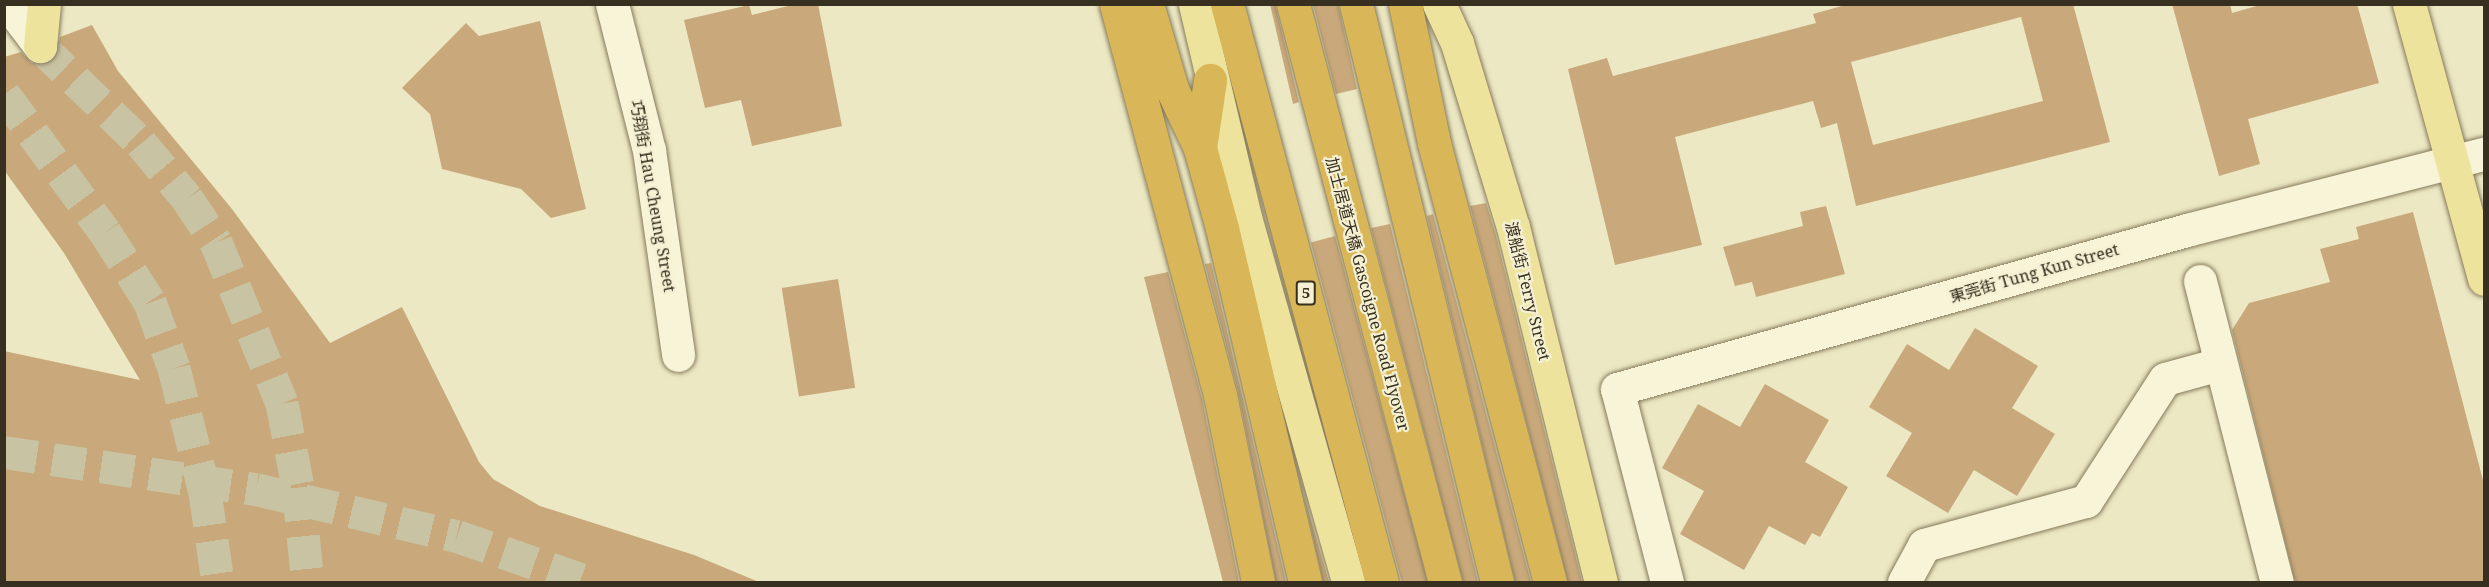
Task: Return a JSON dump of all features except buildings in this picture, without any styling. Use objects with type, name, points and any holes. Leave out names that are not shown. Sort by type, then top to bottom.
[{"type":"highway","points":[[1116,4],[1220,395],[1258,582]]},
{"type":"highway","points":[[1147,4],[1172,89],[1200,148],[1305,582]]},
{"type":"highway","name":"5","points":[[1227,4],[1382,582]]},
{"type":"highway","name":"加士居道天橋 Gascoigne Road Flyover","points":[[1293,4],[1445,582]]},
{"type":"highway","points":[[1356,4],[1497,582]]},
{"type":"highway","points":[[1405,4],[1434,143],[1550,582]]},
{"type":"highway","points":[[1200,148],[1210,80]]},
{"type":"main road","points":[[40,46],[44,4]]},
{"type":"main road","points":[[1195,4],[1210,80],[1348,582]]},
{"type":"main road","name":"渡船街 Ferry Street","points":[[1439,4],[1468,78],[1513,227],[1601,582]]},
{"type":"main road","points":[[2409,4],[2484,279]]},
{"type":"street","points":[[8,4],[40,46]]},
{"type":"street","name":"巧翔街 Hau Cheung Street","points":[[612,4],[649,150],[678,355]]},
{"type":"street","name":"東莞街 Tung Kun Street","points":[[1667,582],[1617,389],[2187,230],[2484,154]]},
{"type":"street","points":[[2200,281],[2277,582]]},
{"type":"street","points":[[1904,582],[1924,545],[2086,501],[2165,379],[2220,364]]},
{"type":"tunnel","points":[[40,46],[141,143],[187,198],[216,242],[282,403],[298,487],[308,582]]},
{"type":"tunnel","points":[[4,94],[105,232],[150,302],[174,368],[205,492],[218,582]]},
{"type":"tunnel","points":[[4,452],[256,489],[457,536],[589,582]]}]
